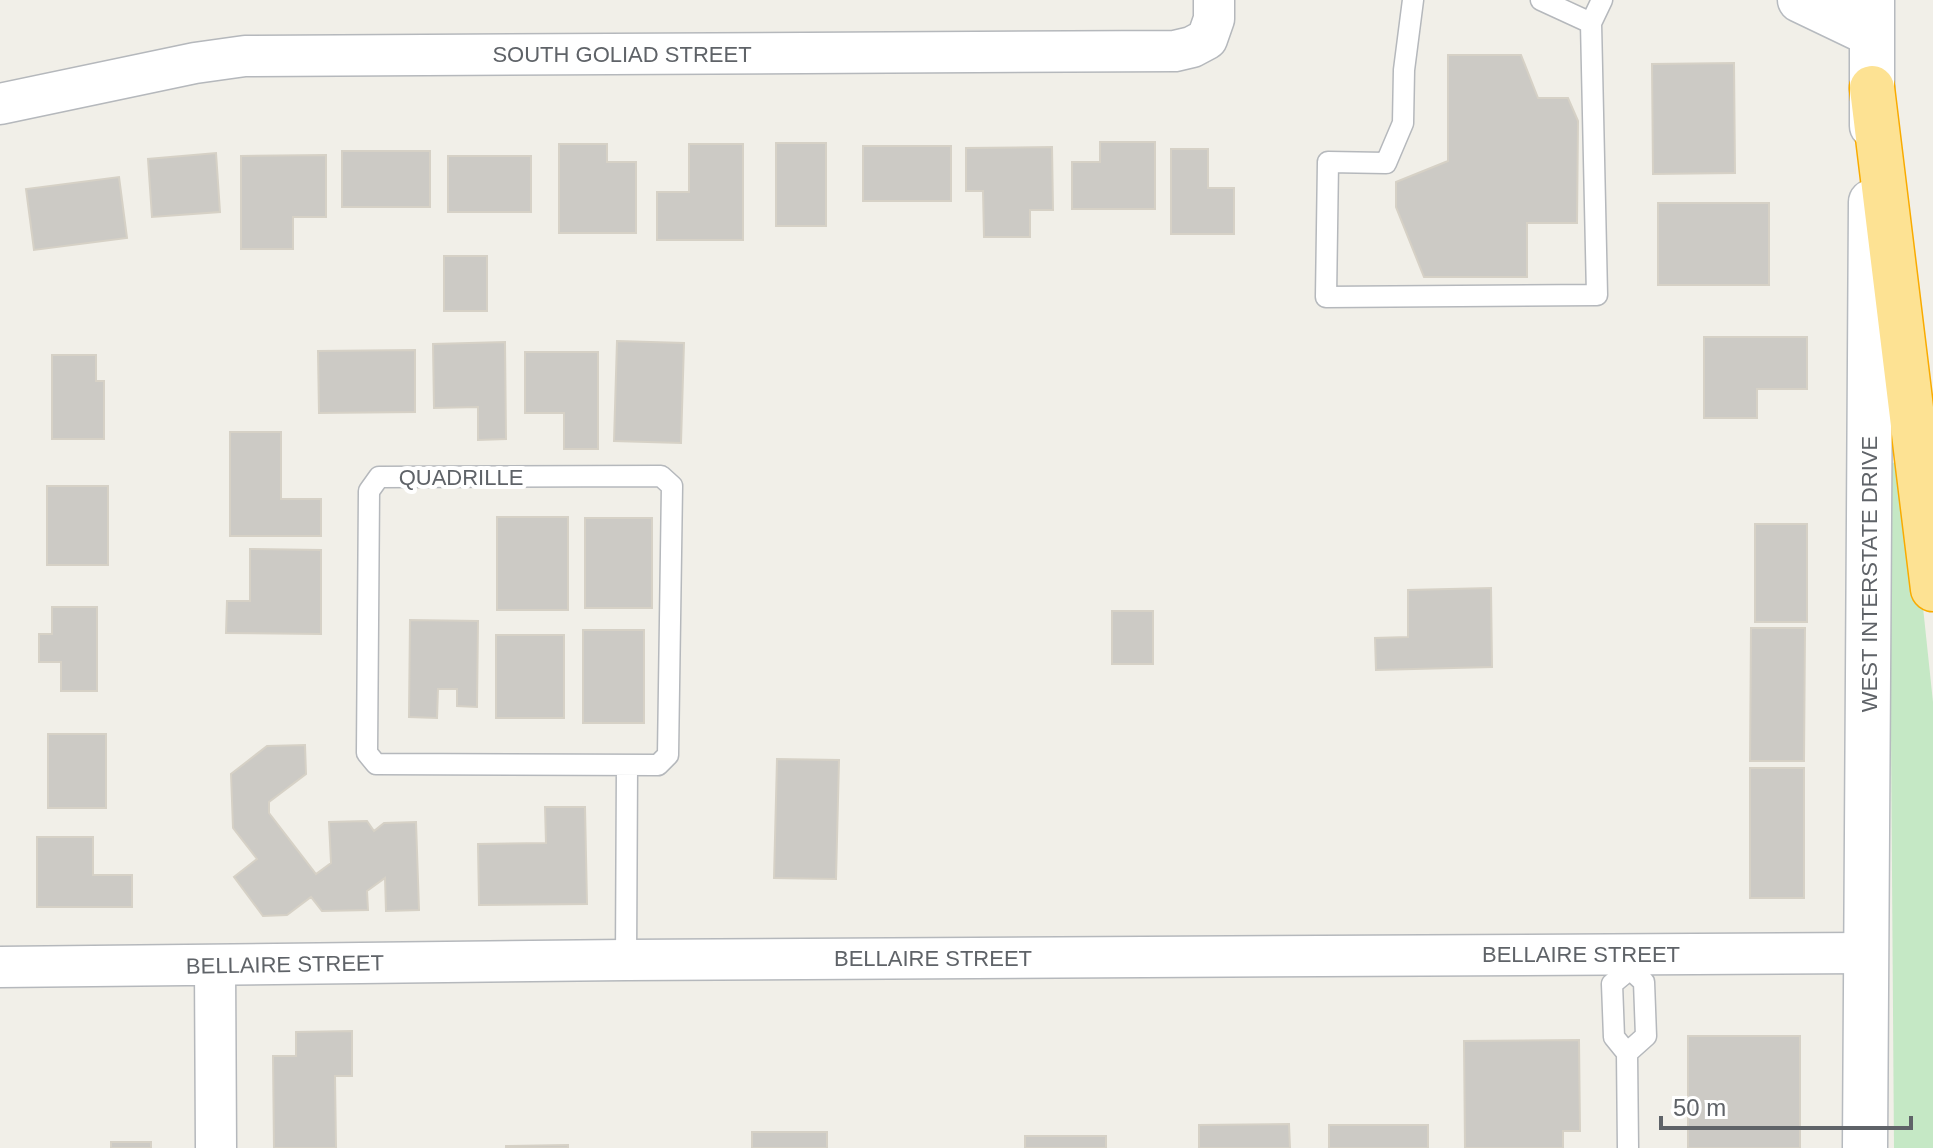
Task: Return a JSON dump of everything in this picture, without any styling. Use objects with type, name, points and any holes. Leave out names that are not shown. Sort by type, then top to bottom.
[{"type":"highway","points":[[1872,88],[1933,589]]},
{"type":"main road","points":[[1800,0],[1871,17]]},
{"type":"main road","name":"WEST INTERSTATE DRIVE","points":[[1865,1148],[1871,17]]},
{"type":"street","name":"SOUTH GOLIAD STREET","points":[[0,104],[195,63],[245,56],[1175,51],[1207,39],[1214,19],[1214,0]]},
{"type":"street","name":"BELLAIRE STREET","points":[[0,967],[626,960],[1630,961],[1866,953]]},
{"type":"street","points":[[215,965],[216,1148]]},
{"type":"lane","points":[[1413,0],[1404,70],[1403,123],[1386,163],[1328,162],[1326,297],[1597,295],[1591,23],[1602,0]]},
{"type":"lane","points":[[1541,0],[1591,23]]},
{"type":"lane","name":"QUADRILLE","points":[[661,476],[672,486],[668,755],[658,765],[627,765],[376,764],[367,753],[368,506],[369,491],[379,477],[661,476]]},
{"type":"lane","points":[[626,960],[627,765]]},
{"type":"lane","points":[[1627,1053],[1646,1036],[1644,982],[1630,961],[1612,984],[1614,1037],[1627,1053],[1628,1148]]},
{"type":"green space","points":[[1889,462],[1908,465],[1933,702],[1933,1148],[1894,1148]]},
{"type":"building","points":[[1448,55],[1521,55],[1538,98],[1568,98],[1578,121],[1577,223],[1527,223],[1527,277],[1424,277],[1396,207],[1396,182],[1448,161]]},
{"type":"building","points":[[1734,63],[1735,173],[1653,174],[1652,64]]},
{"type":"building","points":[[1100,142],[1155,142],[1155,209],[1072,209],[1072,162],[1100,162]]},
{"type":"building","points":[[776,143],[826,143],[826,226],[776,226]]},
{"type":"building","points":[[559,144],[607,144],[607,162],[636,162],[636,233],[559,233]]},
{"type":"building","points":[[689,144],[743,144],[743,240],[657,240],[657,192],[689,192]]},
{"type":"building","points":[[863,146],[951,146],[951,201],[863,201]]},
{"type":"building","points":[[1052,147],[1053,210],[1030,210],[1030,237],[984,237],[983,191],[966,191],[966,148]]},
{"type":"building","points":[[1171,149],[1208,149],[1208,188],[1234,188],[1234,234],[1171,234]]},
{"type":"building","points":[[342,151],[430,151],[430,207],[342,207]]},
{"type":"building","points":[[216,153],[220,212],[152,217],[148,159]]},
{"type":"building","points":[[326,155],[326,217],[293,217],[293,249],[241,249],[241,156]]},
{"type":"building","points":[[448,156],[531,156],[531,212],[448,212]]},
{"type":"building","points":[[119,177],[127,238],[34,250],[26,189]]},
{"type":"building","points":[[1658,203],[1769,203],[1769,285],[1658,285]]},
{"type":"building","points":[[444,256],[487,256],[487,311],[444,311]]},
{"type":"building","points":[[1704,337],[1807,337],[1807,389],[1757,389],[1757,418],[1704,418]]},
{"type":"building","points":[[617,341],[684,343],[681,443],[614,441]]},
{"type":"building","points":[[505,342],[506,439],[478,440],[478,407],[434,408],[433,344]]},
{"type":"building","points":[[415,350],[415,412],[319,413],[318,351]]},
{"type":"building","points":[[525,352],[598,352],[598,449],[564,449],[564,413],[525,413]]},
{"type":"building","points":[[52,355],[96,355],[96,381],[104,381],[104,439],[52,439]]},
{"type":"building","points":[[230,432],[281,432],[281,499],[321,499],[321,536],[230,536]]},
{"type":"building","points":[[47,486],[108,486],[108,565],[47,565]]},
{"type":"building","points":[[497,517],[568,517],[568,610],[497,610]]},
{"type":"building","points":[[585,518],[652,518],[652,608],[585,608]]},
{"type":"building","points":[[1755,524],[1807,524],[1807,622],[1755,622]]},
{"type":"building","points":[[250,549],[321,550],[321,634],[226,633],[227,601],[250,601]]},
{"type":"building","points":[[1491,588],[1492,667],[1376,670],[1375,638],[1408,637],[1408,590]]},
{"type":"building","points":[[52,607],[97,607],[97,691],[61,691],[61,662],[39,662],[39,634],[52,634]]},
{"type":"building","points":[[1112,611],[1153,611],[1153,664],[1112,664]]},
{"type":"building","points":[[410,620],[478,621],[477,707],[457,706],[457,689],[438,689],[437,718],[409,717]]},
{"type":"building","points":[[1751,628],[1805,628],[1804,761],[1750,761]]},
{"type":"building","points":[[583,630],[644,630],[644,723],[583,723]]},
{"type":"building","points":[[496,635],[564,635],[564,718],[496,718]]},
{"type":"building","points":[[48,734],[106,734],[106,808],[48,808]]},
{"type":"building","points":[[305,745],[306,774],[269,802],[269,813],[316,874],[331,863],[329,822],[367,821],[374,831],[384,823],[416,822],[419,910],[386,911],[385,878],[367,891],[368,910],[322,911],[311,897],[287,915],[263,916],[234,877],[257,859],[233,828],[231,774],[267,746]]},
{"type":"building","points":[[777,759],[839,760],[836,879],[774,878]]},
{"type":"building","points":[[1750,768],[1804,768],[1804,898],[1750,898]]},
{"type":"building","points":[[545,807],[585,807],[587,904],[479,905],[478,844],[546,843]]},
{"type":"building","points":[[37,837],[93,837],[93,875],[132,875],[132,907],[37,907]]},
{"type":"building","points":[[352,1031],[352,1076],[335,1076],[336,1148],[274,1148],[273,1056],[296,1056],[296,1032]]},
{"type":"building","points":[[1688,1036],[1800,1036],[1800,1148],[1688,1148]]},
{"type":"building","points":[[1579,1040],[1580,1131],[1563,1131],[1563,1148],[1465,1148],[1464,1041]]},
{"type":"building","points":[[1289,1124],[1290,1148],[1199,1148],[1199,1125]]},
{"type":"building","points":[[1329,1125],[1428,1125],[1428,1148],[1329,1148]]},
{"type":"building","points":[[752,1132],[827,1132],[827,1148],[752,1148]]},
{"type":"building","points":[[1025,1136],[1106,1136],[1106,1148],[1025,1148]]},
{"type":"building","points":[[111,1142],[151,1142],[151,1148],[111,1148]]},
{"type":"building","points":[[568,1145],[568,1148],[506,1148],[506,1146]]}]
